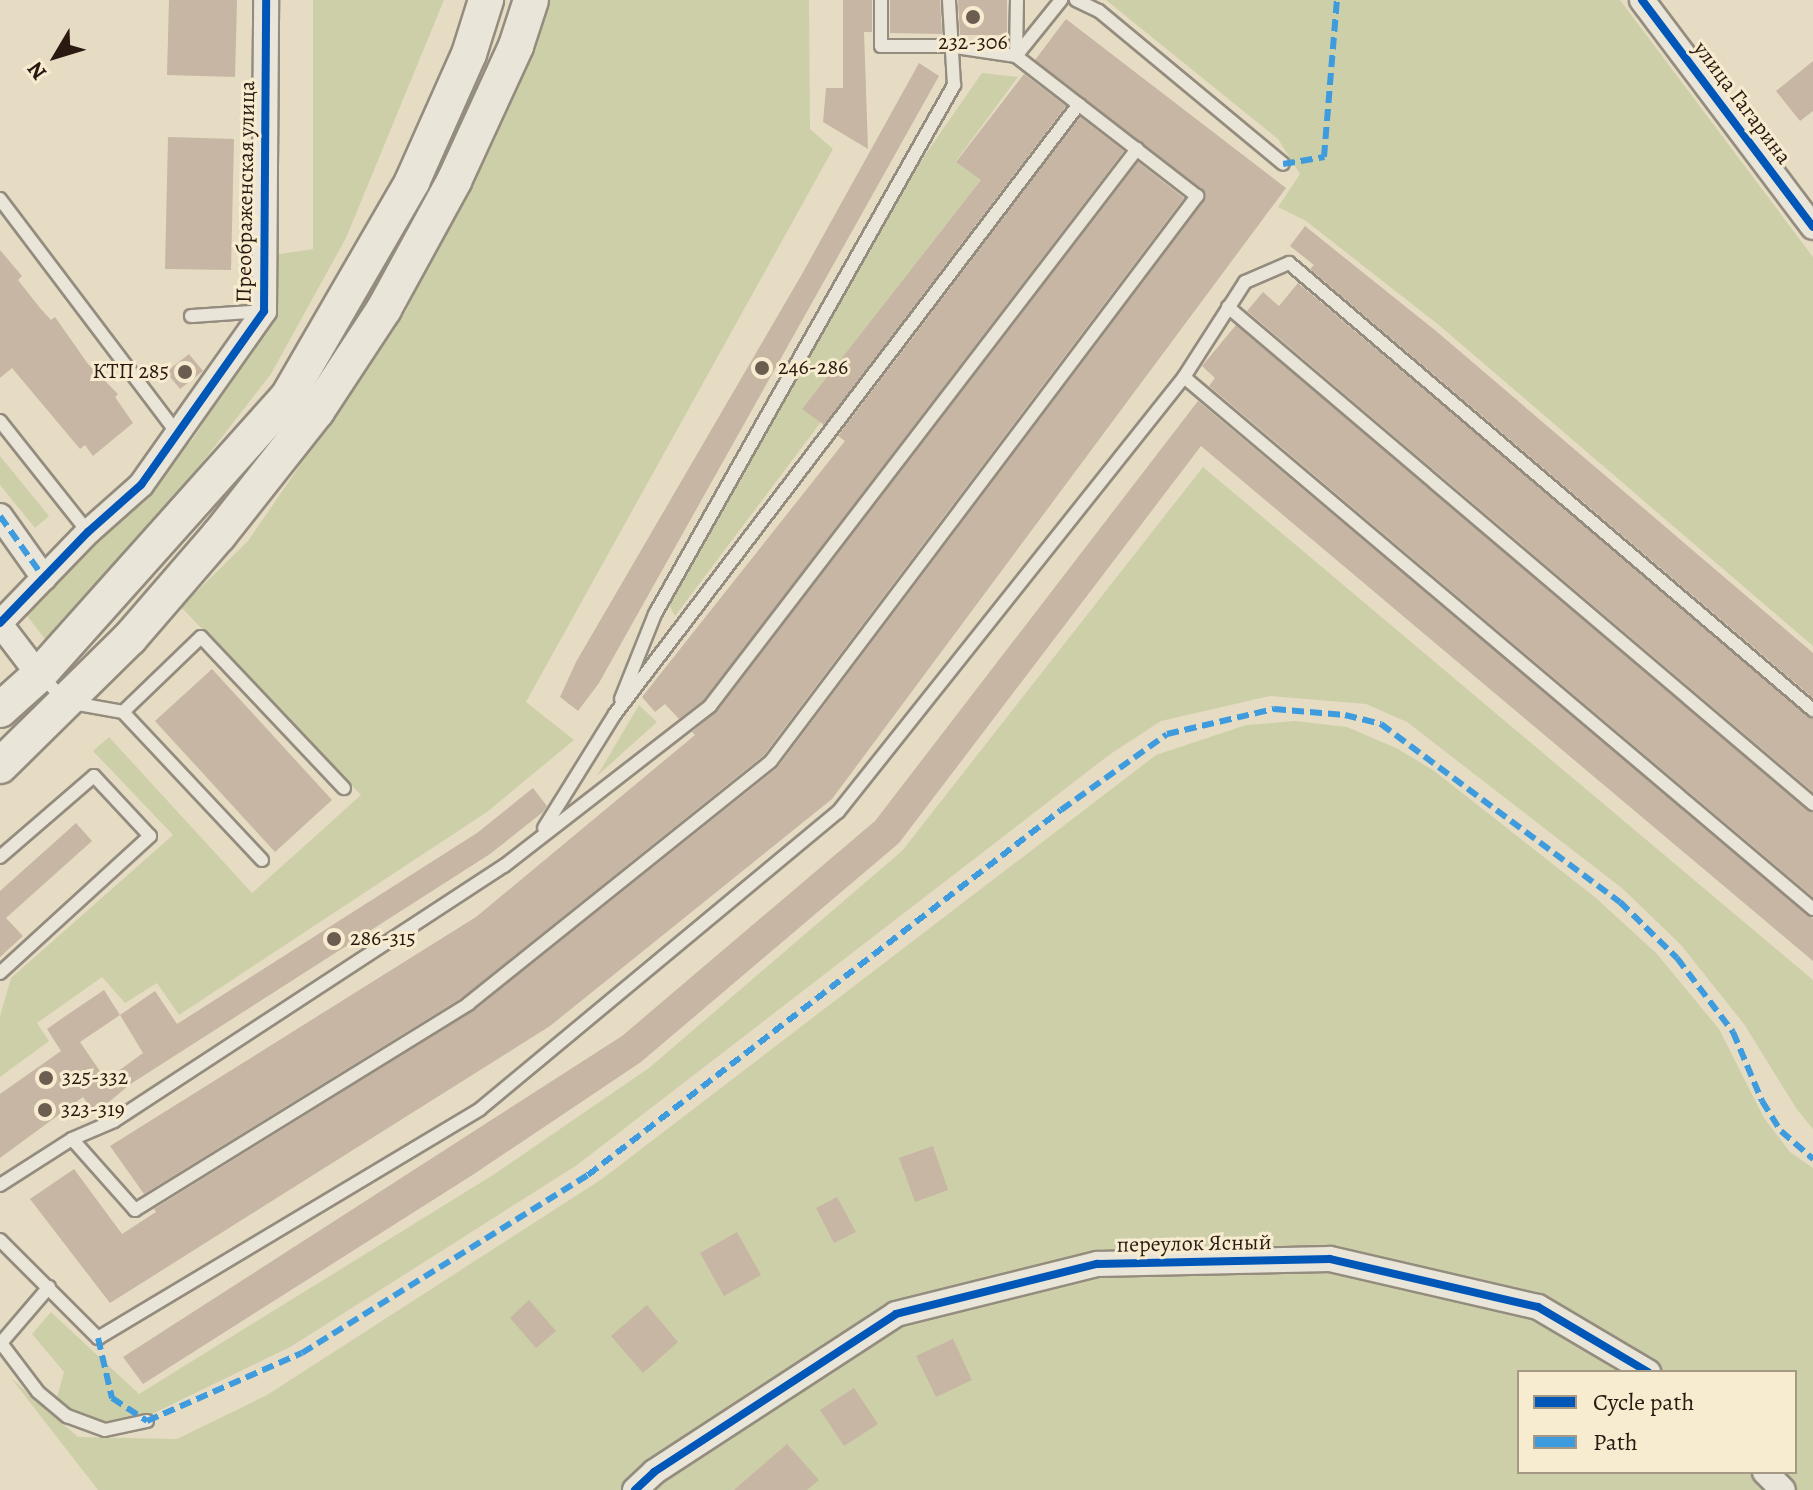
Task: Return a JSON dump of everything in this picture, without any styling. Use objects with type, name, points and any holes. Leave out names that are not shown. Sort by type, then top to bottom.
[{"type":"main road","points":[[0,710],[39,675],[287,398],[412,182],[469,54],[486,0]]},
{"type":"main road","points":[[0,766],[67,702],[160,604],[317,411],[384,309],[454,181],[516,46],[531,0]]},
{"type":"street","name":"Преображенская улица","points":[[0,623],[88,532],[141,485],[179,436],[264,311],[266,0]]},
{"type":"street","name":"улица Гагарина","points":[[1642,0],[1813,227]]},
{"type":"street","points":[[0,516],[44,578]]},
{"type":"street","points":[[0,623],[39,675]]},
{"type":"street","name":"переулок Ясный","points":[[635,1490],[654,1472],[896,1314],[1097,1264],[1330,1259],[1538,1307],[1645,1370]]},
{"type":"street","points":[[1767,1474],[1783,1490]]},
{"type":"lane","points":[[72,1139],[135,1210],[468,1004],[771,761],[1197,196],[1016,56],[949,46],[881,46],[881,0]]},
{"type":"lane","points":[[615,714],[655,614],[954,85],[949,46],[949,0]]},
{"type":"lane","points":[[1016,56],[1017,0]]},
{"type":"lane","points":[[1016,56],[1061,0]]},
{"type":"lane","points":[[1076,0],[1099,11],[1283,164]]},
{"type":"lane","points":[[539,836],[615,714],[1079,104]]},
{"type":"lane","points":[[0,1185],[72,1139],[114,1121],[504,866],[710,706],[1137,149]]},
{"type":"lane","points":[[0,199],[179,436]]},
{"type":"lane","points":[[0,1240],[98,1338],[480,1109],[838,812],[1184,377],[1245,282],[1289,263],[1813,710]]},
{"type":"lane","points":[[1228,307],[1813,804]]},
{"type":"lane","points":[[191,316],[264,311]]},
{"type":"lane","points":[[1184,377],[1813,909]]},
{"type":"lane","points":[[0,421],[88,532]]},
{"type":"lane","points":[[123,712],[201,637],[344,788]]},
{"type":"lane","points":[[39,675],[67,702],[123,712],[262,860]]},
{"type":"lane","points":[[0,857],[94,776],[150,836],[0,973]]},
{"type":"lane","points":[[49,1287],[1,1343],[38,1392],[67,1416],[105,1430],[147,1421]]},
{"type":"green space","points":[[313,0],[444,0],[346,238],[271,374],[110,581],[45,639],[24,612],[193,439],[274,311],[274,255],[313,249]]},
{"type":"green space","points":[[545,0],[809,0],[810,129],[833,149],[526,702],[574,740],[487,812],[179,1015],[157,983],[125,1003],[102,977],[37,1023],[49,1041],[0,1077],[0,1016],[11,978],[173,835],[93,751],[109,737],[252,893],[361,795],[181,607],[248,541],[406,311],[490,141]]},
{"type":"green space","points":[[1106,0],[1620,0],[1813,257],[1813,646],[1440,326],[1306,221],[1278,207],[1300,174],[1278,139]]},
{"type":"green space","points":[[982,73],[1018,77],[956,161],[981,180],[803,408],[821,422],[675,616],[669,604],[916,168]]},
{"type":"green space","points":[[0,456],[49,516],[35,528],[0,485]]},
{"type":"green space","points":[[1203,467],[1813,980],[1813,1129],[1796,1108],[1744,1024],[1681,945],[1623,889],[1407,722],[1366,704],[1270,696],[1161,721],[1109,755],[577,1165],[292,1346],[152,1414],[114,1424],[70,1411],[57,1397],[64,1372],[32,1334],[51,1312],[139,1394],[493,1175],[649,1068],[902,851]]},
{"type":"green space","points":[[639,705],[657,722],[597,776]]},
{"type":"green space","points":[[1295,721],[1347,727],[1396,748],[1433,770],[1596,898],[1657,954],[1719,1029],[1764,1118],[1790,1152],[1813,1168],[1813,1490],[98,1490],[11,1378],[78,1437],[177,1439],[267,1395],[602,1179],[1156,755],[1246,725]]},
{"type":"building","points":[[169,0],[237,0],[235,77],[167,75]]},
{"type":"building","points":[[843,0],[872,0],[872,32],[864,32],[868,149],[823,122],[826,88],[843,88]]},
{"type":"building","points":[[890,0],[940,0],[942,34],[890,33]]},
{"type":"building","points":[[958,0],[1007,0],[1007,35],[960,35]]},
{"type":"building","points":[[1066,19],[1286,188],[832,799],[550,1026],[110,1303],[30,1199],[74,1169],[122,1234],[156,1212],[154,1209],[473,1011],[777,768],[1204,201],[1202,189],[1035,60]]},
{"type":"building","points":[[1813,61],[1813,111],[1800,121],[1776,91]]},
{"type":"building","name":"246-286","points":[[919,63],[939,76],[599,683],[578,711],[560,697],[576,662],[802,274]]},
{"type":"building","points":[[1024,74],[1066,106],[824,425],[802,409],[981,180],[956,162]]},
{"type":"building","points":[[1080,117],[1124,151],[704,700],[679,719],[665,704],[655,712],[642,697],[845,441],[838,436]]},
{"type":"building","points":[[168,137],[234,139],[231,270],[165,269]]},
{"type":"building","points":[[1138,162],[1184,198],[764,755],[463,997],[144,1194],[110,1146],[476,917],[695,735],[692,732],[717,711]]},
{"type":"building","points":[[1305,226],[1436,331],[1813,653],[1813,698],[1310,269],[1314,265],[1290,246]]},
{"type":"building","points":[[0,250],[22,276],[18,280],[40,308],[51,320],[55,317],[88,364],[118,394],[115,397],[133,423],[93,456],[85,445],[80,449],[12,368],[0,378]]},
{"type":"building","points":[[1298,283],[1813,719],[1813,792],[1247,311],[1263,292],[1279,306]]},
{"type":"building","points":[[1236,325],[1813,813],[1813,897],[1209,386],[1215,378],[1202,366]]},
{"type":"building","name":"КТП 285","points":[[189,354],[203,371],[180,389],[166,372]]},
{"type":"building","points":[[1198,401],[1813,918],[1813,961],[1201,446],[899,843],[641,1062],[474,1174],[143,1384],[123,1357],[622,1036],[875,821]]},
{"type":"building","points":[[212,669],[332,800],[275,852],[155,721]]},
{"type":"building","points":[[533,788],[547,806],[490,854],[129,1085],[102,1108],[99,1104],[91,1109],[83,1097],[0,1158],[0,1094],[61,1051],[47,1029],[64,1017],[104,990],[120,1015],[155,991],[177,1024],[477,833]],"holes":[[[120,1015],[143,1053],[106,1080],[80,1042]]]},
{"type":"building","points":[[76,823],[92,841],[6,918],[23,936],[0,957],[0,891]]},
{"type":"building","points":[[933,1146],[948,1190],[915,1202],[899,1158]]},
{"type":"building","points":[[837,1197],[856,1232],[834,1243],[816,1208]]},
{"type":"building","points":[[737,1232],[761,1275],[724,1296],[700,1253]]},
{"type":"building","points":[[529,1300],[556,1331],[536,1348],[510,1318]]},
{"type":"building","points":[[647,1305],[678,1342],[643,1373],[611,1336]]},
{"type":"building","points":[[953,1339],[972,1380],[936,1397],[916,1356]]},
{"type":"building","points":[[854,1388],[878,1424],[844,1446],[820,1410]]},
{"type":"building","points":[[787,1444],[819,1480],[807,1490],[734,1490]]},
{"type":"marked path","points":[[1283,164],[1324,157],[1337,0]]},
{"type":"marked path","points":[[0,516],[44,578]]},
{"type":"marked path","points":[[98,1338],[112,1398],[147,1421],[302,1353],[588,1175],[1061,810],[1167,734],[1274,709],[1345,715],[1381,724],[1620,902],[1677,958],[1733,1032],[1762,1101],[1781,1131],[1813,1159]]},
{"type":"cycle path","points":[[0,623],[88,532],[141,485],[264,311],[266,0]]},
{"type":"cycle path","points":[[1642,0],[1813,227]]},
{"type":"cycle path","points":[[635,1490],[654,1472],[896,1314],[1097,1264],[1330,1259],[1538,1307],[1645,1370]]},
{"type":"place","name":"232-306","points":[[973,17]]},
{"type":"place","name":"246-286","points":[[762,368]]},
{"type":"place","name":"КТП 285","points":[[185,372]]},
{"type":"place","name":"286-315","points":[[334,939]]},
{"type":"place","name":"325-332","points":[[46,1078]]},
{"type":"place","name":"323-319","points":[[45,1110]]}]
